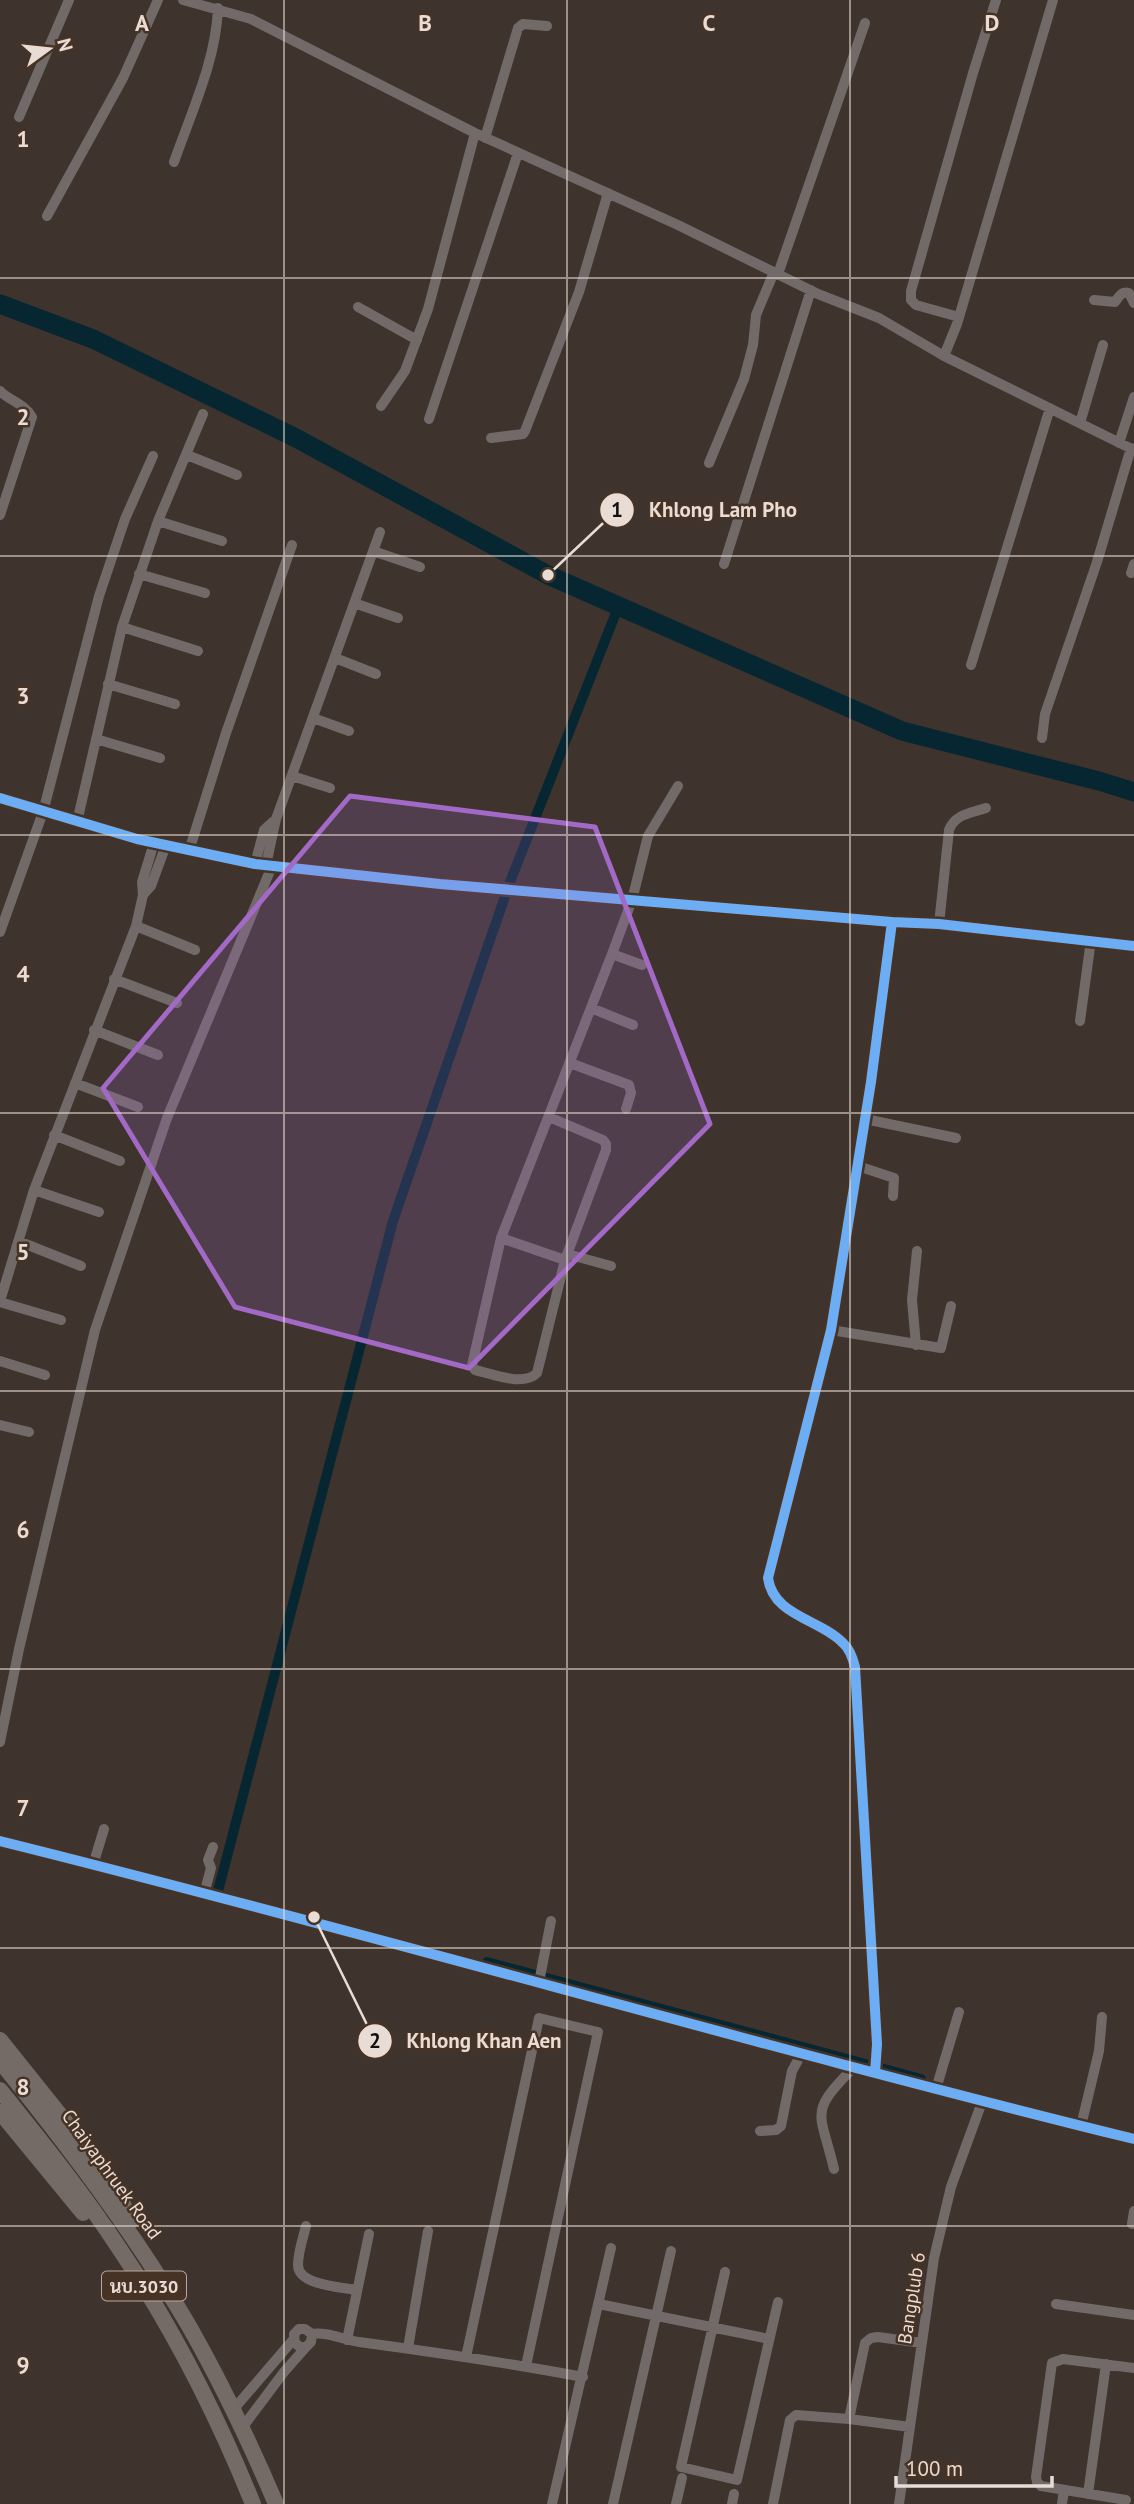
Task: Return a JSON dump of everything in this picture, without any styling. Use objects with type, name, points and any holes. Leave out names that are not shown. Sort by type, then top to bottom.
[{"type":"main road","points":[[0,2040],[100,2165],[134,2224],[160,2279]]},
{"type":"main road","name":"Chaiyaphruek Road","points":[[0,2061],[87,2172],[160,2279],[189,2326],[243,2428],[276,2504]]},
{"type":"main road","name":"Chaiyaphruek Road","points":[[0,2090],[78,2189],[146,2291],[191,2368],[253,2504]]},
{"type":"main road","points":[[0,2112],[146,2291]]},
{"type":"street","points":[[19,117],[69,0]]},
{"type":"street","points":[[47,216],[123,78],[158,0]]},
{"type":"street","points":[[183,0],[251,19],[480,136],[608,193],[811,290],[879,318],[944,356],[1133,449],[1045,714],[1042,738]]},
{"type":"street","points":[[959,317],[916,305],[911,299],[911,291],[996,0]]},
{"type":"street","points":[[944,356],[959,317],[1053,0]]},
{"type":"street","points":[[174,162],[211,58],[217,32],[218,8]]},
{"type":"street","points":[[381,406],[405,371],[417,340],[480,136],[518,28],[523,23],[547,26]]},
{"type":"street","points":[[709,463],[744,379],[757,316],[776,273],[865,23]]},
{"type":"street","points":[[429,419],[518,153]]},
{"type":"street","points":[[491,438],[523,434],[579,292],[608,193]]},
{"type":"street","points":[[724,564],[811,290]]},
{"type":"street","points":[[1094,300],[1115,302],[1121,294],[1129,293],[1134,303]]},
{"type":"street","points":[[358,307],[417,340]]},
{"type":"street","points":[[1080,423],[1103,345]]},
{"type":"street","points":[[0,391],[30,412],[32,417],[0,515]]},
{"type":"street","points":[[1119,443],[1134,397]]},
{"type":"street","points":[[971,665],[1050,408]]},
{"type":"street","points":[[77,822],[122,627],[158,521],[203,414]]},
{"type":"street","points":[[187,455],[237,475]]},
{"type":"street","points":[[0,932],[44,812],[99,596],[125,519],[153,456]]},
{"type":"street","points":[[158,521],[222,541]]},
{"type":"street","points":[[0,1742],[19,1649],[95,1331],[167,1118],[264,865],[264,830],[276,819],[380,532]]},
{"type":"street","points":[[189,851],[226,733],[292,545]]},
{"type":"street","points":[[373,551],[420,567]]},
{"type":"street","points":[[139,574],[205,593]]},
{"type":"street","points":[[354,603],[398,618]]},
{"type":"street","points":[[122,627],[198,651]]},
{"type":"street","points":[[335,658],[376,674]]},
{"type":"street","points":[[108,684],[175,704]]},
{"type":"street","points":[[313,718],[349,730]]},
{"type":"street","points":[[96,738],[160,758]]},
{"type":"street","points":[[292,776],[330,788]]},
{"type":"street","points":[[549,1117],[606,1143],[606,1150],[566,1257],[537,1373],[523,1380],[475,1370],[472,1358],[501,1238],[632,900],[648,836],[678,786]]},
{"type":"street","points":[[0,798],[160,844],[264,865],[440,884],[939,924],[1134,946]]},
{"type":"street","points":[[939,924],[952,822],[958,817],[986,808]]},
{"type":"street","points":[[61,1320],[0,1301],[34,1189],[136,926],[143,895],[142,882],[160,844]]},
{"type":"street","points":[[875,2071],[877,2044],[855,1667],[844,1643],[779,1602],[770,1591],[768,1578],[831,1330],[858,1166],[892,922]]},
{"type":"street","points":[[136,926],[195,950]]},
{"type":"street","points":[[1080,1021],[1091,940]]},
{"type":"street","points":[[612,954],[642,965]]},
{"type":"street","points":[[114,979],[177,1003]]},
{"type":"street","points":[[591,1008],[633,1025]]},
{"type":"street","points":[[94,1030],[158,1055]]},
{"type":"street","points":[[570,1063],[629,1085],[631,1093],[626,1109]]},
{"type":"street","points":[[75,1083],[138,1107]]},
{"type":"street","points":[[865,1119],[956,1138]]},
{"type":"street","points":[[54,1135],[120,1161]]},
{"type":"street","points":[[858,1166],[894,1178],[893,1196]]},
{"type":"street","points":[[34,1189],[99,1212]]},
{"type":"street","points":[[501,1238],[566,1257],[611,1266]]},
{"type":"street","points":[[18,1241],[81,1266]]},
{"type":"street","points":[[916,1345],[912,1300],[917,1251]]},
{"type":"street","points":[[831,1330],[941,1348],[951,1306]]},
{"type":"street","points":[[0,1361],[45,1374]]},
{"type":"street","points":[[0,1425],[29,1432]]},
{"type":"street","points":[[94,1863],[102,1834]]},
{"type":"street","points":[[0,1841],[94,1863],[540,1981],[936,2087],[982,2102],[1134,2139]]},
{"type":"street","points":[[205,1892],[211,1868],[208,1860],[213,1847]]},
{"type":"street","points":[[540,1981],[551,1921]]},
{"type":"street","points":[[936,2087],[960,2012]]},
{"type":"street","points":[[1082,2125],[1099,2051],[1102,2017]]},
{"type":"street","points":[[466,2357],[539,2018],[598,2032],[526,2366]]},
{"type":"street","points":[[760,2132],[776,2130],[781,2126],[792,2071],[802,2053]]},
{"type":"street","points":[[834,2169],[820,2117],[821,2107],[832,2090],[854,2067]]},
{"type":"street","name":"Bangplub 6","points":[[899,2504],[934,2258],[951,2187],[982,2102]]},
{"type":"street","points":[[1132,2224],[1134,2211]]},
{"type":"street","points":[[306,2226],[298,2267],[301,2275],[309,2281],[355,2290]]},
{"type":"street","points":[[408,2348],[429,2231]]},
{"type":"street","points":[[347,2340],[355,2290],[369,2234]]},
{"type":"street","points":[[552,2504],[611,2248]]},
{"type":"street","points":[[613,2504],[671,2251]]},
{"type":"street","points":[[725,2273],[681,2467],[737,2480],[778,2301]]},
{"type":"street","points":[[599,2304],[769,2339]]},
{"type":"street","points":[[1056,2304],[1134,2315]]},
{"type":"street","points":[[233,2410],[293,2340],[299,2329],[347,2340],[583,2377]]},
{"type":"street","points":[[243,2428],[284,2372],[311,2342],[312,2334]]},
{"type":"street","points":[[849,2418],[865,2343],[878,2337],[922,2343]]},
{"type":"street","points":[[293,2340],[299,2347],[306,2347]]},
{"type":"street","points":[[1129,2500],[1041,2486],[1037,2483],[1052,2363],[1063,2358],[1134,2368]]},
{"type":"street","points":[[1088,2494],[1105,2364]]},
{"type":"street","points":[[773,2504],[790,2420],[796,2415],[849,2418],[910,2427]]},
{"type":"street","points":[[676,2504],[682,2477]]},
{"type":"street","points":[[1062,2504],[1064,2490]]},
{"type":"highlighted area","points":[[350,796],[595,827],[710,1124],[469,1368],[235,1307],[103,1088]]},
{"type":"waterway","points":[[0,304],[93,339],[296,438],[548,575],[902,731],[1134,792]]},
{"type":"waterway","points":[[218,1891],[393,1221],[510,882],[619,605]]},
{"type":"waterway","points":[[487,1962],[921,2079]]},
{"type":"cycle path","points":[[0,798],[137,839],[255,864],[440,884],[939,924],[1134,946]]},
{"type":"cycle path","points":[[875,2073],[877,2044],[855,1667],[843,1643],[779,1601],[768,1578],[831,1330],[871,1082],[892,922]]},
{"type":"cycle path","points":[[0,1841],[1134,2139]]},
{"type":"place","name":"Khlong Lam Pho","points":[[548,575]]},
{"type":"place","name":"Khlong Khan Aen","points":[[314,1917]]}]
